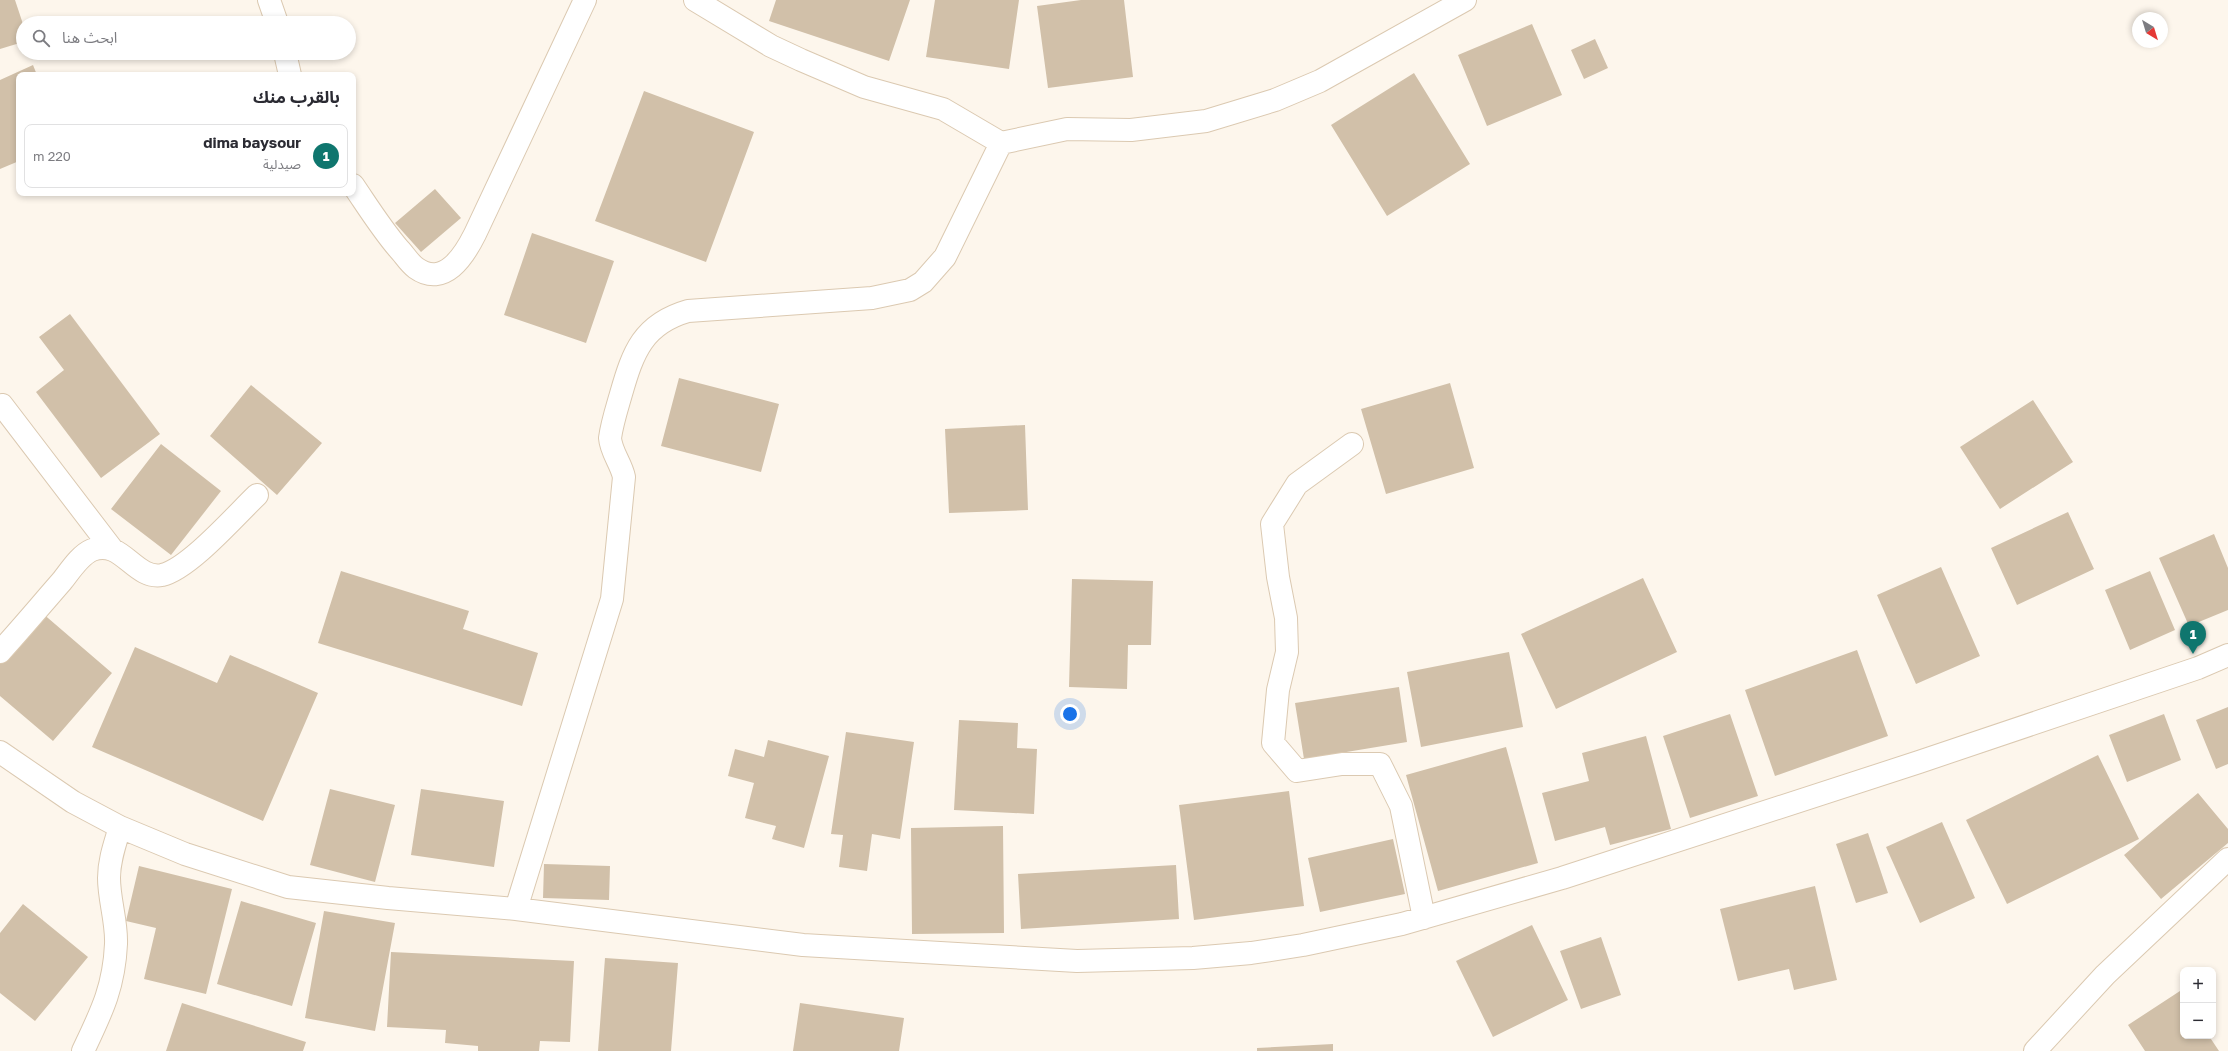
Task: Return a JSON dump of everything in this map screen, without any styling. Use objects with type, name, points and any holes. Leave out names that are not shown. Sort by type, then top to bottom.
[{"type":"street","points":[[269,0],[275,16]]},
{"type":"street","points":[[356,190],[383,230],[417,268],[430,274],[441,274],[451,269],[467,251],[585,0]]},
{"type":"street","points":[[695,0],[771,46],[795,58],[864,87],[944,109],[1001,143],[1067,129],[1109,130],[1157,128],[1206,121],[1228,115],[1297,92],[1341,71],[1465,0]]},
{"type":"street","points":[[287,60],[289,72]]},
{"type":"street","points":[[516,909],[612,599],[624,477],[622,469],[611,446],[610,438],[628,370],[642,341],[658,323],[671,316],[688,312],[872,298],[910,290],[923,282],[945,257],[1001,143]]},
{"type":"street","points":[[2,405],[112,549],[145,572],[158,575],[170,572],[191,558],[257,494]]},
{"type":"street","points":[[1352,444],[1297,484],[1272,524],[1278,577],[1286,618],[1287,652],[1278,690],[1273,743],[1297,771],[1342,764],[1380,764],[1401,806],[1424,918]]},
{"type":"street","points":[[0,652],[87,553],[97,549],[112,549]]},
{"type":"street","points":[[0,752],[73,802],[120,827],[185,854],[288,887],[388,898],[516,909],[803,945],[1077,961],[1193,958],[1251,953],[1303,945],[1424,918],[1562,878],[1904,767],[2198,668],[2228,655]]},
{"type":"street","points":[[82,1051],[103,1009],[113,977],[116,928],[109,877],[111,855],[120,827]]},
{"type":"street","points":[[2035,1051],[2106,974],[2228,859]]},
{"type":"building","points":[[0,0],[15,0],[20,16],[16,16],[16,44],[0,49]]},
{"type":"building","points":[[776,0],[910,0],[889,61],[769,21]]},
{"type":"building","points":[[935,0],[1019,0],[1009,69],[926,57]]},
{"type":"building","points":[[1081,0],[1124,0],[1133,77],[1048,88],[1037,6]]},
{"type":"building","points":[[1532,24],[1562,95],[1487,126],[1458,55]]},
{"type":"building","points":[[1595,39],[1608,68],[1584,79],[1571,50]]},
{"type":"building","points":[[33,65],[36,72],[18,72]]},
{"type":"building","points":[[16,73],[16,162],[0,169],[0,80]]},
{"type":"building","points":[[1414,73],[1470,164],[1387,216],[1331,125]]},
{"type":"building","points":[[644,91],[754,132],[706,262],[595,221]]},
{"type":"building","points":[[435,189],[461,218],[421,252],[395,223]]},
{"type":"building","points":[[532,233],[614,261],[586,343],[504,315]]},
{"type":"building","points":[[70,314],[160,434],[101,478],[36,392],[64,370],[39,337]]},
{"type":"building","points":[[679,378],[779,404],[761,472],[661,446]]},
{"type":"building","points":[[1450,383],[1474,468],[1386,494],[1361,409]]},
{"type":"building","points":[[251,385],[322,443],[277,495],[210,436]]},
{"type":"building","points":[[2033,400],[2073,462],[2000,509],[1960,447]]},
{"type":"building","points":[[1025,425],[1028,510],[949,513],[945,429]]},
{"type":"building","points":[[161,444],[221,491],[171,555],[111,509]]},
{"type":"building","points":[[2068,512],[2094,569],[2017,605],[1991,548]]},
{"type":"building","points":[[2214,534],[2228,568],[2228,610],[2189,626],[2159,558]]},
{"type":"building","points":[[1941,567],[1980,656],[1916,684],[1877,595]]},
{"type":"building","points":[[341,571],[469,611],[463,629],[538,653],[522,706],[318,643]]},
{"type":"building","points":[[2150,571],[2175,630],[2130,650],[2105,590]]},
{"type":"building","points":[[1643,578],[1677,652],[1556,709],[1521,634]]},
{"type":"building","points":[[1072,579],[1153,581],[1151,645],[1128,645],[1127,689],[1069,687]]},
{"type":"building","points":[[41,612],[112,673],[53,741],[0,696],[0,661]]},
{"type":"building","points":[[135,647],[217,683],[230,655],[318,693],[263,821],[92,747]]},
{"type":"building","points":[[1857,650],[1888,736],[1775,776],[1745,690]]},
{"type":"building","points":[[1509,652],[1523,727],[1421,747],[1407,672]]},
{"type":"building","points":[[1399,687],[1407,742],[1304,759],[1295,703]]},
{"type":"building","points":[[2228,707],[2228,764],[2216,769],[2196,720]]},
{"type":"building","points":[[1730,714],[1758,796],[1690,818],[1663,736]]},
{"type":"building","points":[[2164,714],[2181,760],[2127,782],[2109,735]]},
{"type":"building","points":[[959,720],[1018,723],[1017,748],[1037,749],[1034,814],[954,810]]},
{"type":"building","points":[[846,732],[914,742],[900,839],[872,834],[867,871],[839,867],[843,835],[831,834]]},
{"type":"building","points":[[1646,736],[1671,829],[1610,845],[1605,827],[1555,841],[1542,793],[1589,781],[1582,753]]},
{"type":"building","points":[[768,740],[829,756],[804,848],[772,839],[776,826],[745,818],[754,783],[728,776],[735,749],[764,757]]},
{"type":"building","points":[[1506,747],[1538,863],[1438,891],[1406,775]]},
{"type":"building","points":[[2098,755],[2139,839],[2007,904],[1966,820]]},
{"type":"building","points":[[330,789],[395,805],[375,882],[310,865]]},
{"type":"building","points":[[421,789],[504,801],[494,867],[411,855]]},
{"type":"building","points":[[1289,791],[1304,906],[1194,920],[1179,805]]},
{"type":"building","points":[[2198,793],[2228,829],[2228,843],[2161,899],[2124,855]]},
{"type":"building","points":[[1942,822],[1975,898],[1920,923],[1886,847]]},
{"type":"building","points":[[1003,826],[1004,933],[912,934],[911,828]]},
{"type":"building","points":[[1868,833],[1888,893],[1856,903],[1836,844]]},
{"type":"building","points":[[1393,839],[1405,894],[1320,912],[1308,858]]},
{"type":"building","points":[[544,864],[610,866],[609,900],[543,898]]},
{"type":"building","points":[[1176,865],[1179,919],[1021,929],[1018,874]]},
{"type":"building","points":[[139,866],[232,889],[206,994],[144,979],[156,928],[126,921]]},
{"type":"building","points":[[1815,886],[1837,980],[1794,990],[1789,969],[1738,981],[1720,909]]},
{"type":"building","points":[[241,901],[316,923],[292,1006],[217,984]]},
{"type":"building","points":[[23,904],[88,957],[35,1021],[0,993],[0,933]]},
{"type":"building","points":[[324,911],[395,923],[375,1031],[305,1018]]},
{"type":"building","points":[[1532,925],[1568,1000],[1493,1037],[1456,961]]},
{"type":"building","points":[[1601,937],[1621,995],[1581,1009],[1560,951]]},
{"type":"building","points":[[391,952],[574,961],[570,1042],[540,1041],[539,1051],[478,1051],[478,1046],[445,1043],[446,1030],[387,1027]]},
{"type":"building","points":[[605,958],[678,963],[671,1051],[598,1051]]},
{"type":"building","points":[[2180,991],[2180,1039],[2211,1039],[2219,1051],[2145,1051],[2128,1025]]},
{"type":"building","points":[[182,1003],[306,1042],[303,1051],[166,1051]]},
{"type":"building","points":[[800,1003],[904,1018],[899,1051],[793,1051]]},
{"type":"building","points":[[1333,1044],[1333,1051],[1257,1051],[1257,1048]]},
{"type":"place","name":"dima baysour","points":[[2193,654]]}]
